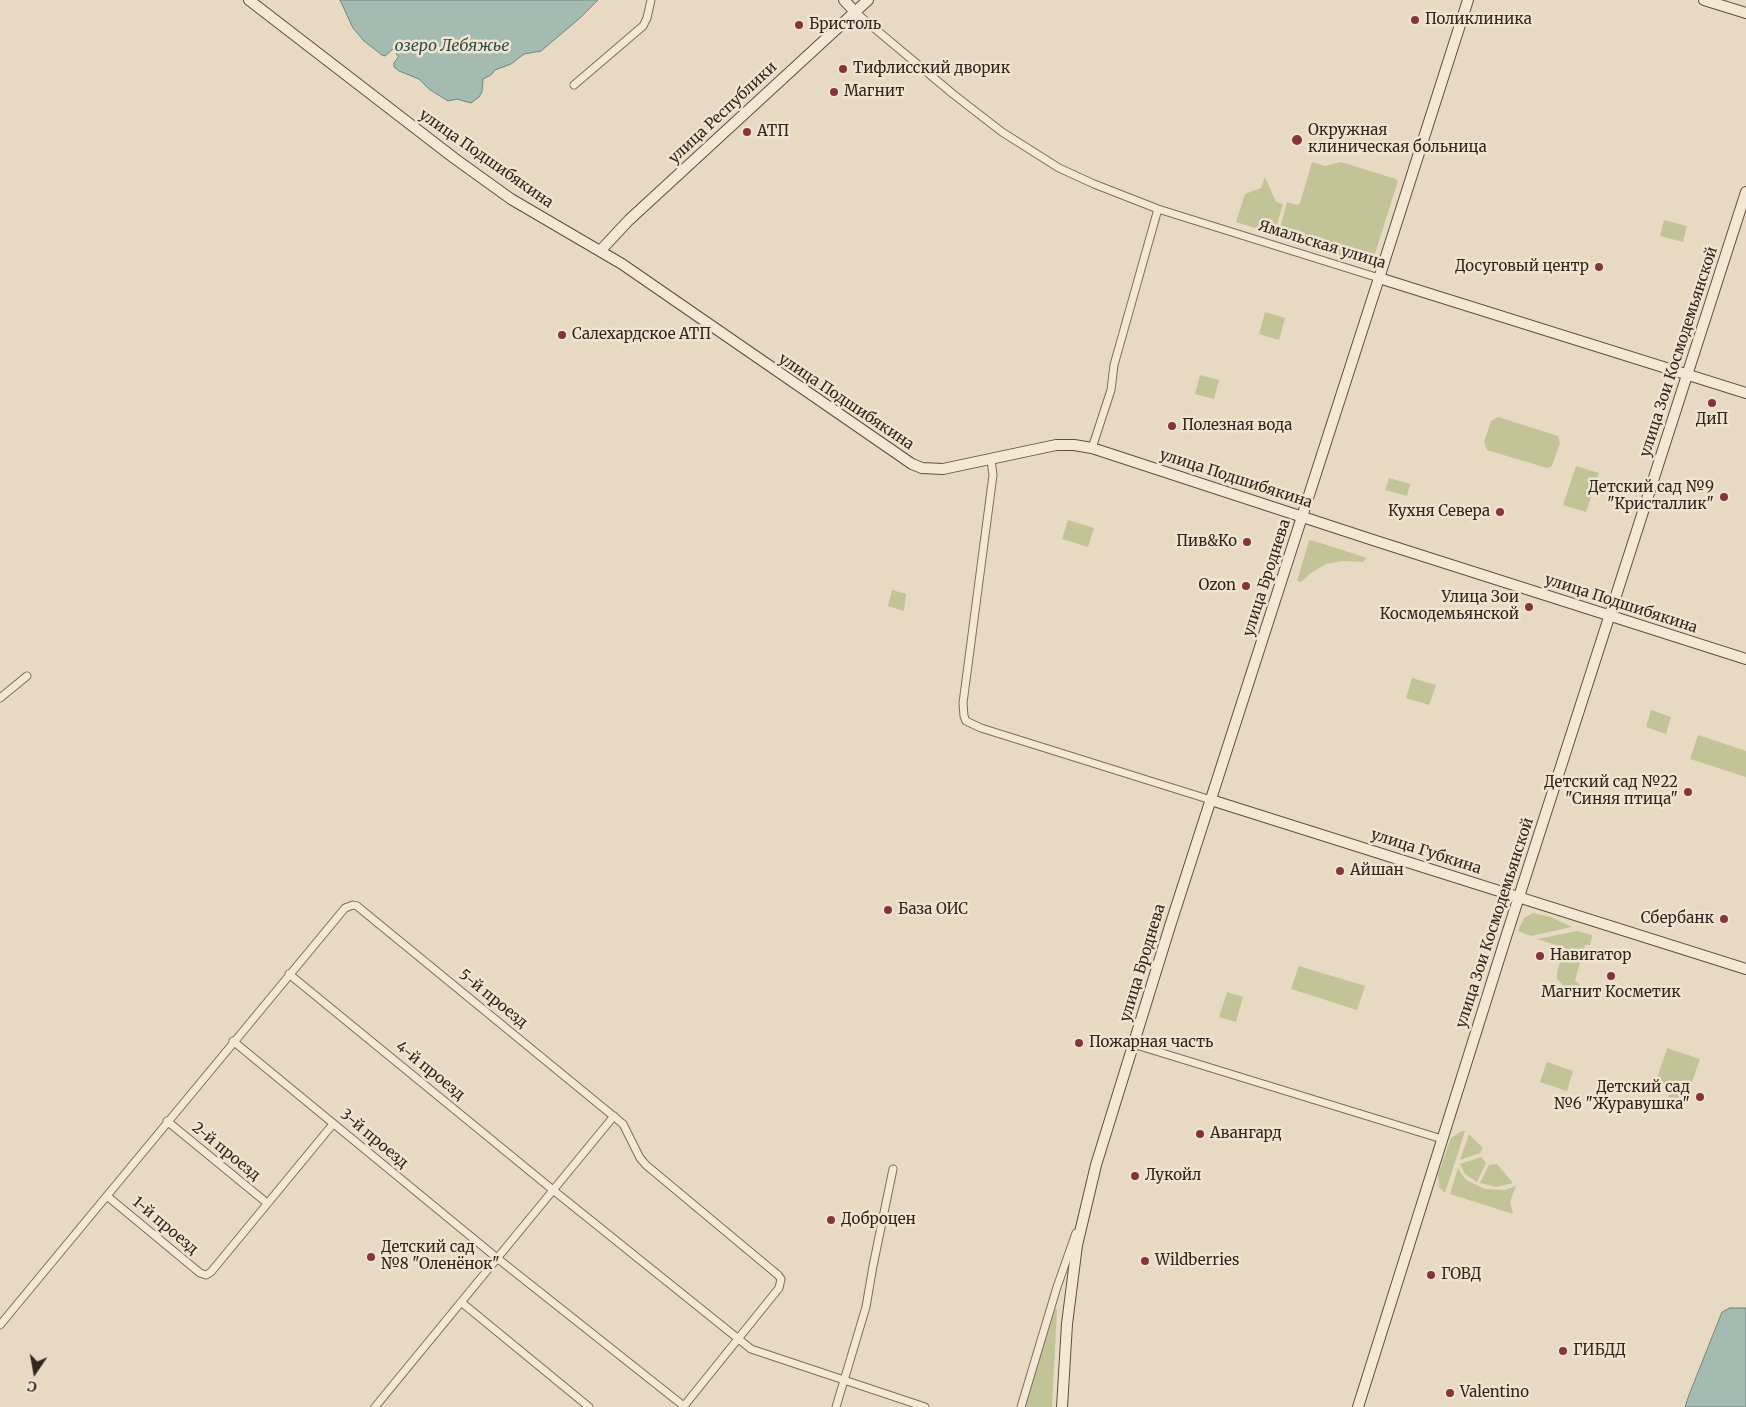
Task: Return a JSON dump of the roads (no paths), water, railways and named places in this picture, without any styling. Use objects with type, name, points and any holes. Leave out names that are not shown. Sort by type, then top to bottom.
[{"type":"main road","name":"улица Подшибякина","points":[[249,0],[511,200],[629,269],[912,464],[928,469],[944,469],[1056,445],[1092,448],[1610,617],[1746,659]]},
{"type":"main road","points":[[844,0],[856,12]]},
{"type":"main road","name":"улица Республики","points":[[600,251],[650,200],[868,0]]},
{"type":"main road","name":"улица Броднева","points":[[1062,1407],[1070,1294],[1077,1246],[1096,1165],[1133,1044],[1468,0]]},
{"type":"main road","points":[[1704,0],[1746,13]]},
{"type":"main road","name":"улица Зои Космодемьянской","points":[[1358,1407],[1519,898],[1744,208],[1746,192]]},
{"type":"main road","name":"Ямальская улица","points":[[1379,278],[1746,393]]},
{"type":"main road","name":"улица Губкина","points":[[1211,800],[1746,968]]},
{"type":"street","points":[[574,85],[643,26],[651,0]]},
{"type":"street","name":"Ямальская улица","points":[[856,12],[952,94],[1002,132],[1059,168],[1158,209],[1379,278]]},
{"type":"street","points":[[1092,448],[1111,390],[1114,365],[1158,209]]},
{"type":"street","points":[[991,460],[993,475],[963,704],[966,721],[981,728],[1211,800]]},
{"type":"street","points":[[0,698],[27,676]]},
{"type":"street","name":"5-й проезд","points":[[290,974],[345,908],[353,905],[357,906],[614,1116],[627,1129],[640,1158],[646,1166],[778,1274],[781,1280],[780,1288],[684,1407]]},
{"type":"street","points":[[0,1325],[290,974]]},
{"type":"street","name":"4-й проезд","points":[[290,974],[750,1349],[925,1407]]},
{"type":"street","name":"3-й проезд","points":[[233,1041],[497,1258],[684,1407]]},
{"type":"street","points":[[1133,1044],[1442,1139]]},
{"type":"street","points":[[375,1407],[614,1116]]},
{"type":"street","name":"2-й проезд","points":[[167,1121],[267,1203]]},
{"type":"street","points":[[267,1203],[333,1124]]},
{"type":"street","points":[[836,1407],[866,1307],[893,1169]]},
{"type":"street","name":"1-й проезд","points":[[107,1196],[200,1273],[206,1275],[211,1272],[267,1203]]},
{"type":"street","points":[[1021,1407],[1057,1287],[1085,1209]]},
{"type":"street","points":[[462,1302],[589,1407]]},
{"type":"water","name":"озеро Лебяжье","points":[[340,0],[598,0],[541,51],[524,54],[511,64],[495,70],[491,75],[483,79],[482,92],[471,103],[457,99],[448,101],[429,89],[419,79],[399,71],[394,67],[394,63],[399,56],[396,54],[398,52],[393,49],[385,56],[364,41],[353,28]]},
{"type":"water","points":[[1730,1308],[1746,1308],[1746,1407],[1685,1407],[1722,1312]]},
{"type":"place","name":"Поликлиника","points":[[1415,20]]},
{"type":"place","name":"Бристоль","points":[[799,25]]},
{"type":"place","name":"Тифлисский дворик","points":[[843,69]]},
{"type":"place","name":"Магнит","points":[[834,92]]},
{"type":"place","name":"АТП","points":[[747,132]]},
{"type":"place","name":"Окружная клиническая больница","points":[[1297,140]]},
{"type":"place","name":"Досуговый центр","points":[[1599,267]]},
{"type":"place","name":"Салехардское АТП","points":[[562,335]]},
{"type":"place","name":"ДиП","points":[[1712,403]]},
{"type":"place","name":"Полезная вода","points":[[1172,426]]},
{"type":"place","name":"Детский сад №9 \"Кристаллик\"","points":[[1724,497]]},
{"type":"place","name":"Кухня Севера","points":[[1500,512]]},
{"type":"place","name":"Пив&Ко","points":[[1247,542]]},
{"type":"place","name":"Ozon","points":[[1246,586]]},
{"type":"place","name":"Улица Зои Космодемьянской","points":[[1529,607]]},
{"type":"place","name":"Детский сад №22 \"Синяя птица\"","points":[[1688,792]]},
{"type":"place","name":"Айшан","points":[[1340,871]]},
{"type":"place","name":"База ОИС","points":[[888,910]]},
{"type":"place","name":"Сбербанк","points":[[1724,919]]},
{"type":"place","name":"Навигатор","points":[[1540,956]]},
{"type":"place","name":"Магнит Косметик","points":[[1611,976]]},
{"type":"place","name":"Пожарная часть","points":[[1079,1043]]},
{"type":"place","name":"Детский сад №6 \"Журавушка\"","points":[[1700,1097]]},
{"type":"place","name":"Авангард","points":[[1200,1134]]},
{"type":"place","name":"Лукойл","points":[[1135,1176]]},
{"type":"place","name":"Доброцен","points":[[831,1220]]},
{"type":"place","name":"Детский сад №8 \"Оленёнок\"","points":[[371,1257]]},
{"type":"place","name":"Wildberries","points":[[1145,1261]]},
{"type":"place","name":"ГОВД","points":[[1431,1275]]},
{"type":"place","name":"ГИБДД","points":[[1563,1351]]},
{"type":"place","name":"Valentino","points":[[1450,1393]]}]
